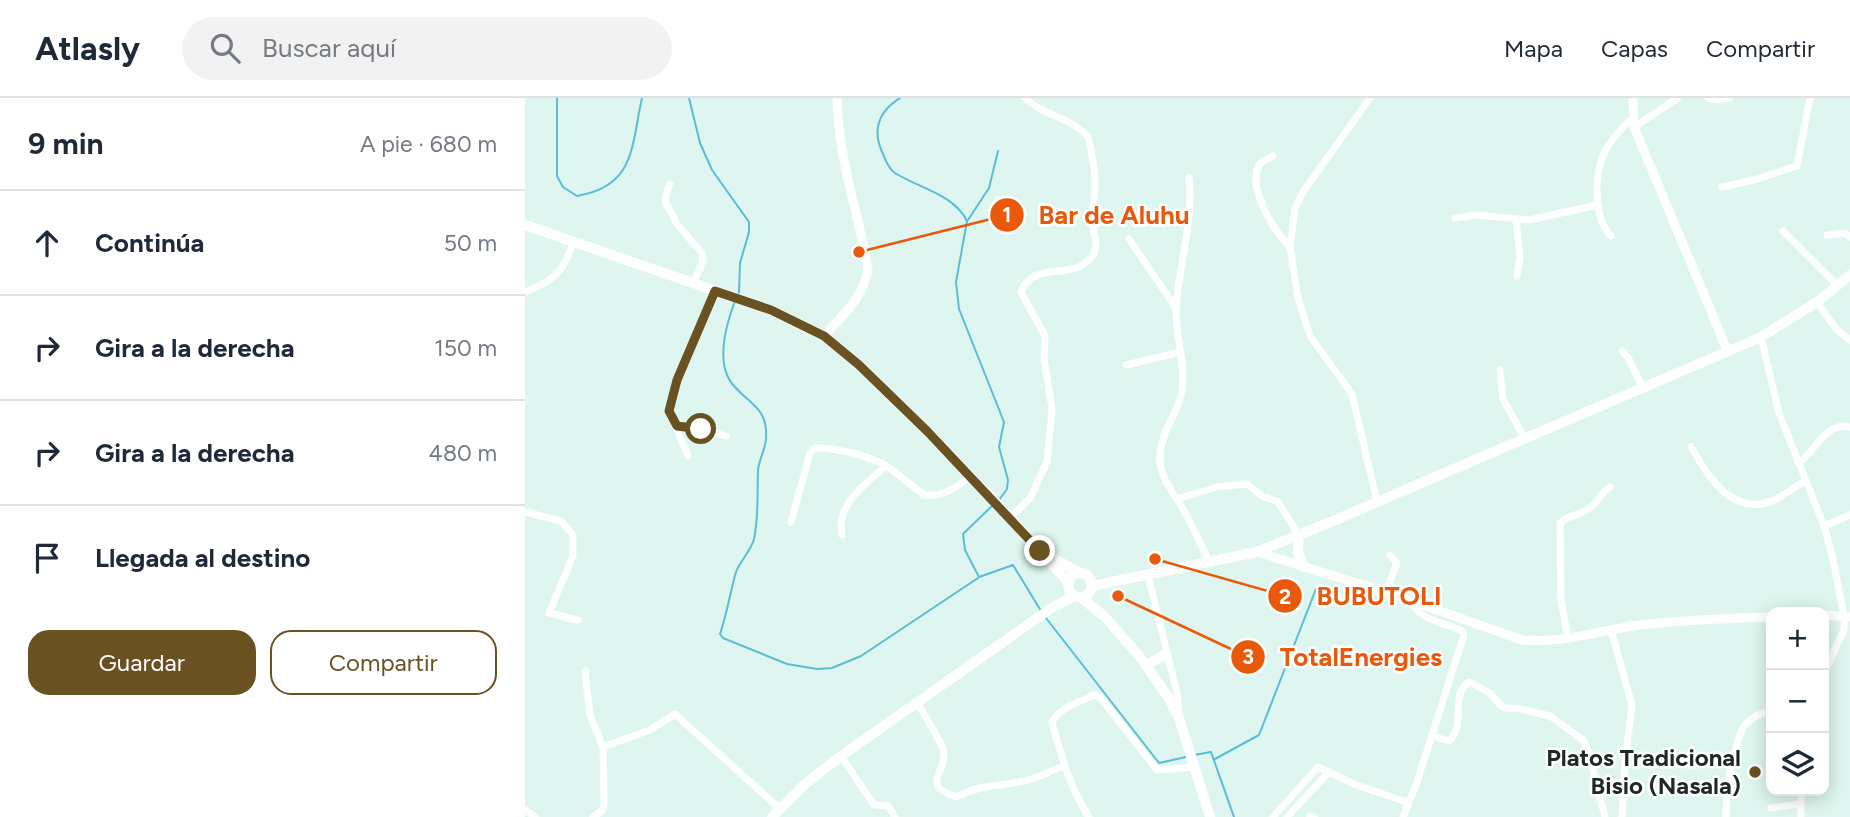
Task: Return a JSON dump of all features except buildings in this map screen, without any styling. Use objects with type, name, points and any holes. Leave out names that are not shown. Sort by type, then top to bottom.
[{"type":"main road","points":[[525,225],[771,310],[824,336],[859,365],[971,476],[1073,590],[1104,616],[1147,665],[1179,718],[1210,817]]},
{"type":"main road","points":[[776,813],[804,785],[841,757],[1050,609],[1073,590],[1074,575],[1088,582],[1110,581],[1257,552],[1761,337],[1817,302],[1850,275]]},
{"type":"main road","points":[[1299,535],[1298,554],[1304,567]]},
{"type":"main road","points":[[1040,551],[1088,582],[1104,616]]},
{"type":"main road","points":[[1073,590],[1087,595],[1088,582]]},
{"type":"main road","points":[[1147,665],[1166,654]]},
{"type":"main road","points":[[1194,767],[1205,817]]},
{"type":"street","points":[[824,336],[858,297],[866,282],[868,268],[844,169],[837,125],[837,98]]},
{"type":"street","points":[[1006,513],[1030,498],[1036,489],[1047,462],[1052,421],[1044,358],[1045,336],[1021,292],[1032,277],[1041,273],[1070,272],[1081,266],[1091,259],[1097,241],[1092,219],[1095,183],[1088,137],[1071,122],[1031,104],[1025,98]]},
{"type":"street","points":[[1370,98],[1303,192],[1295,208],[1290,247],[1298,298],[1310,336],[1352,394],[1377,502]]},
{"type":"street","points":[[1633,98],[1633,122],[1728,352]]},
{"type":"street","points":[[1611,236],[1601,222],[1598,205],[1598,163],[1612,140],[1633,122],[1678,98]]},
{"type":"street","points":[[1708,98],[1729,98]]},
{"type":"street","points":[[1722,187],[1797,166],[1810,98]]},
{"type":"street","points":[[1273,156],[1262,161],[1256,173],[1261,203],[1269,223],[1290,247]]},
{"type":"street","points":[[1189,178],[1191,193],[1177,309],[1177,331],[1183,371],[1182,390],[1159,459],[1162,474],[1209,562]]},
{"type":"street","points":[[670,184],[665,201],[668,210],[702,253],[703,261],[693,283]]},
{"type":"street","points":[[1455,218],[1476,215],[1516,220],[1552,216],[1598,205]]},
{"type":"street","points":[[1516,220],[1520,257],[1517,276]]},
{"type":"street","points":[[1783,231],[1837,285]]},
{"type":"street","points":[[1827,235],[1845,233],[1850,236]]},
{"type":"street","points":[[1129,239],[1177,309]]},
{"type":"street","points":[[525,292],[554,279],[573,242]]},
{"type":"street","points":[[683,443],[688,457],[669,411],[673,393],[715,291]]},
{"type":"street","points":[[1817,302],[1837,330],[1850,340]]},
{"type":"street","points":[[1761,337],[1779,412],[1824,526],[1847,616],[1840,642],[1826,670]]},
{"type":"street","points":[[1126,365],[1180,352]]},
{"type":"street","points":[[1623,352],[1643,388]]},
{"type":"street","points":[[1500,370],[1503,399],[1525,439]]},
{"type":"street","points":[[677,426],[703,429],[726,436]]},
{"type":"street","points":[[1798,463],[1816,448],[1820,438],[1826,433],[1840,427],[1850,427]]},
{"type":"street","points":[[1691,447],[1707,474],[1731,499],[1740,503],[1760,505],[1774,500],[1805,481]]},
{"type":"street","points":[[791,522],[810,453],[815,448],[837,450],[875,460],[925,495],[946,493],[971,476]]},
{"type":"street","points":[[842,535],[841,517],[847,505],[868,481],[886,466]]},
{"type":"street","points":[[1177,499],[1217,487],[1247,484],[1262,496],[1278,502],[1299,535]]},
{"type":"street","points":[[1567,638],[1561,601],[1560,523],[1590,508],[1600,494],[1610,487]]},
{"type":"street","points":[[525,512],[561,521],[573,535],[573,556],[549,613],[578,620]]},
{"type":"street","points":[[1824,526],[1850,515]]},
{"type":"street","points":[[1257,552],[1385,592],[1514,639],[1538,642],[1641,625],[1766,617]]},
{"type":"street","points":[[1385,592],[1397,563],[1390,555]]},
{"type":"street","points":[[1148,575],[1177,693],[1179,718]]},
{"type":"street","points":[[1403,817],[1464,635],[1462,631],[1417,612],[1411,601]]},
{"type":"street","points":[[1829,615],[1847,616]]},
{"type":"street","points":[[1611,630],[1632,705],[1622,817]]},
{"type":"street","points":[[585,672],[590,715],[603,747],[604,805],[602,811],[593,817]]},
{"type":"street","points":[[1432,736],[1449,741],[1454,737],[1458,729],[1460,692],[1469,682],[1490,693],[1506,708],[1550,716],[1583,740],[1605,817]]},
{"type":"street","points":[[1089,817],[1078,800],[1064,766],[1052,719],[1064,710],[1097,695],[1157,770],[1194,767]]},
{"type":"street","points":[[918,704],[943,748],[943,762],[937,782],[939,789],[946,794],[957,797],[968,791],[996,784],[1029,780],[1064,766]]},
{"type":"street","points":[[1726,817],[1728,787],[1744,726],[1761,713],[1766,712]]},
{"type":"street","points":[[603,747],[650,730],[675,714],[776,813]]},
{"type":"street","points":[[841,757],[874,805],[888,806],[895,817]]},
{"type":"street","points":[[1273,817],[1318,767],[1354,784],[1409,803]]},
{"type":"street","points":[[1287,817],[1329,772]]},
{"type":"street","points":[[1801,796],[1801,817]]},
{"type":"street","points":[[1771,808],[1801,804]]},
{"type":"street","points":[[525,810],[535,817]]},
{"type":"waterway","points":[[557,98],[557,176],[563,187],[577,196],[596,191],[611,183],[621,173],[632,147],[642,98]]},
{"type":"waterway","points":[[689,98],[700,143],[712,170],[749,222],[749,232],[740,263],[739,293]]},
{"type":"waterway","points":[[900,98],[887,109],[879,123],[878,138],[887,164],[895,173],[954,204],[967,221],[956,282],[959,309],[1004,422],[999,447],[1008,480],[1007,489],[999,500]]},
{"type":"waterway","points":[[968,220],[989,188],[998,151]]},
{"type":"waterway","points":[[735,301],[724,345],[725,368],[735,387],[762,414],[766,439],[758,470],[754,539],[736,572],[720,634],[723,638],[787,664],[817,669],[832,668],[861,656],[978,578]]},
{"type":"waterway","points":[[992,506],[963,534],[965,550],[979,577],[1013,565],[1041,611]]},
{"type":"waterway","points":[[1215,759],[1259,735],[1316,589]]},
{"type":"waterway","points":[[1046,618],[1159,763],[1186,757]]},
{"type":"waterway","points":[[1194,755],[1211,752],[1234,817]]},
{"type":"place","name":"Bar de Aluhu","points":[[859,252]]},
{"type":"place","name":"BUBUTOLI","points":[[1155,559]]},
{"type":"place","name":"TotalEnergies","points":[[1118,596]]},
{"type":"place","name":"Platos Tradicional Bisio (Nasala)","points":[[1755,772]]},
{"type":"route","points":[[701,429],[677,426],[669,411],[677,380],[715,291],[771,310],[824,336],[859,365],[927,431],[1040,551]]}]
